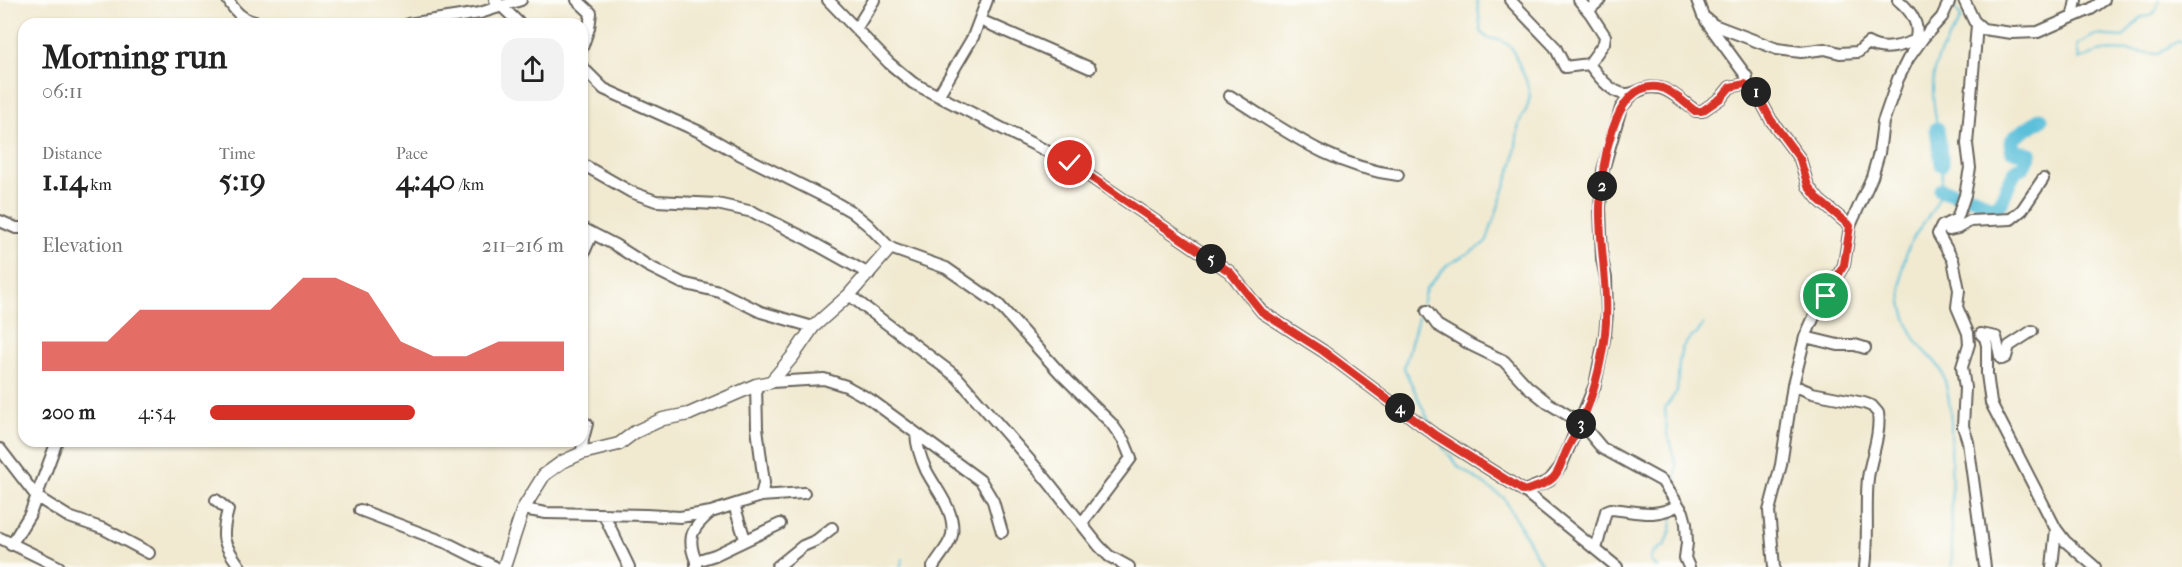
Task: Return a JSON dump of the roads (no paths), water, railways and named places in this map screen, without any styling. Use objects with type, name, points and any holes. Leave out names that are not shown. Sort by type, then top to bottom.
[{"type":"street","points":[[228,0],[237,15],[242,18]]},
{"type":"street","points":[[466,18],[499,3],[521,0]]},
{"type":"street","points":[[578,0],[591,13],[588,33]]},
{"type":"street","points":[[828,0],[889,63],[913,83],[1070,163],[1230,272],[1262,312],[1323,351],[1435,435],[1524,491],[1617,567]]},
{"type":"street","points":[[856,29],[874,0]]},
{"type":"street","points":[[938,96],[974,37],[987,0]]},
{"type":"street","points":[[1510,0],[1555,47],[1565,67],[1589,64],[1604,43],[1605,36],[1579,0]]},
{"type":"street","points":[[1590,13],[1591,8],[1600,0]]},
{"type":"street","points":[[1697,0],[1703,16],[1747,77],[1745,84]]},
{"type":"street","points":[[1898,0],[1915,19],[1919,40]]},
{"type":"street","points":[[1773,567],[1769,511],[1781,465],[1793,385],[1805,337],[1818,308],[1844,265],[1850,226],[1872,177],[1889,102],[1919,40],[1942,17],[1950,0]]},
{"type":"street","points":[[1964,0],[1977,24],[1983,29],[2012,33],[2038,32],[2091,9],[2104,0]]},
{"type":"street","points":[[2073,15],[2076,0]]},
{"type":"street","points":[[499,3],[514,18]]},
{"type":"street","points":[[1703,16],[1714,25],[1734,34],[1760,41],[1777,49],[1801,52],[1825,49],[1840,53],[1858,52],[1868,43],[1878,49],[1919,40]]},
{"type":"street","points":[[980,20],[1090,68]]},
{"type":"street","points":[[1977,24],[1967,144],[1970,168],[1959,216],[1952,226],[1949,251],[1959,282],[1956,307],[1966,326],[1969,340],[1962,367],[1965,388],[1962,426],[1968,442],[1985,567]]},
{"type":"street","points":[[1589,64],[1606,85],[1625,95],[1646,87],[1663,89],[1695,111],[1702,111],[1721,98],[1730,87],[1745,84],[1756,92],[1771,120],[1800,159],[1808,186],[1819,200],[1850,226]]},
{"type":"street","points":[[588,73],[604,89],[700,132],[838,204],[868,225],[890,248],[946,268],[998,304],[1111,423],[1124,441],[1131,458],[1082,523]]},
{"type":"street","points":[[1524,491],[1553,478],[1581,423],[1595,385],[1605,335],[1606,278],[1602,258],[1600,208],[1603,170],[1621,108],[1634,93]]},
{"type":"street","points":[[1230,96],[1327,155],[1346,164],[1398,175]]},
{"type":"street","points":[[588,167],[631,192],[656,201],[717,204],[753,212],[869,274]]},
{"type":"street","points":[[1952,226],[1958,228],[1970,221],[2011,219],[2022,210],[2043,179]]},
{"type":"street","points":[[0,221],[18,228]]},
{"type":"street","points":[[588,232],[682,283],[720,292],[761,312],[813,327]]},
{"type":"street","points":[[771,382],[813,327],[849,295],[890,248]]},
{"type":"street","points":[[849,295],[957,377],[1108,556],[1129,567]]},
{"type":"street","points":[[1427,311],[1437,324],[1471,345],[1504,361],[1527,386],[1548,403],[1581,423],[1602,448],[1662,481],[1674,508],[1686,523],[1685,558],[1689,567]]},
{"type":"street","points":[[2032,331],[2009,346],[2006,357],[2002,359],[1995,337],[1981,334],[1987,345],[1987,374],[1991,403],[2056,529],[2065,541],[2095,567]]},
{"type":"street","points":[[1805,337],[1838,345],[1855,345],[1865,348]]},
{"type":"street","points":[[504,567],[523,509],[544,475],[562,462],[582,453],[619,444],[635,432],[663,419],[689,414],[771,382],[824,379],[838,383],[871,400],[981,481],[993,501],[1002,532]]},
{"type":"street","points":[[1793,385],[1812,393],[1864,403],[1872,406],[1878,413],[1878,428],[1868,478],[1868,536],[1865,567]]},
{"type":"street","points":[[756,386],[757,428],[764,483],[761,496]]},
{"type":"street","points":[[916,434],[918,448],[926,469],[949,510],[952,523],[952,534],[933,567]]},
{"type":"street","points":[[11,545],[30,514],[55,447]]},
{"type":"street","points":[[582,453],[583,447]]},
{"type":"street","points":[[0,449],[37,497],[69,516],[104,529],[149,553]]},
{"type":"street","points":[[523,509],[546,513],[680,518],[711,512],[761,496],[804,493]]},
{"type":"street","points":[[216,500],[228,510],[222,535],[240,567]]},
{"type":"street","points":[[734,505],[745,539]]},
{"type":"street","points":[[1596,549],[1606,511],[1611,509],[1647,515],[1674,508]]},
{"type":"street","points":[[360,510],[447,543],[495,567]]},
{"type":"street","points":[[711,512],[691,533],[696,564],[780,524]]},
{"type":"street","points":[[604,515],[628,567]]},
{"type":"street","points":[[777,567],[803,546],[817,540],[832,528]]},
{"type":"street","points":[[2052,567],[2056,529]]},
{"type":"street","points":[[0,538],[59,567]]},
{"type":"waterway","points":[[1432,428],[1404,368],[1426,289],[1447,265],[1486,243],[1514,160],[1519,123],[1530,96],[1526,80],[1511,47],[1500,40],[1487,38],[1481,31],[1477,0]]},
{"type":"waterway","points":[[2159,0],[2157,8],[2150,16],[2141,17],[2123,37],[2095,35],[2077,45],[2079,59],[2110,50],[2158,54],[2178,41],[2182,42]]},
{"type":"waterway","points":[[1952,567],[1951,421],[1946,384],[1937,364],[1919,344],[1911,330],[1903,307],[1901,287],[1907,251],[1936,204],[1941,189],[1942,157],[1934,109],[1934,77],[1939,56],[1961,18],[1953,3]]},
{"type":"waterway","points":[[1941,190],[1974,198],[1989,207],[1995,207],[2001,203],[2015,172],[2023,166],[2030,154],[2012,150],[2011,142],[2041,119]]},
{"type":"waterway","points":[[1937,129],[1942,164]]},
{"type":"waterway","points":[[1676,494],[1676,464],[1667,434],[1665,408],[1677,391],[1682,348],[1690,338],[1697,334],[1703,324]]},
{"type":"waterway","points":[[1442,446],[1459,467],[1504,498],[1543,567]]},
{"type":"waterway","points":[[1657,567],[1650,561],[1653,552],[1660,546],[1664,547],[1666,543],[1671,529],[1673,511]]},
{"type":"waterway","points":[[900,567],[903,559]]}]
